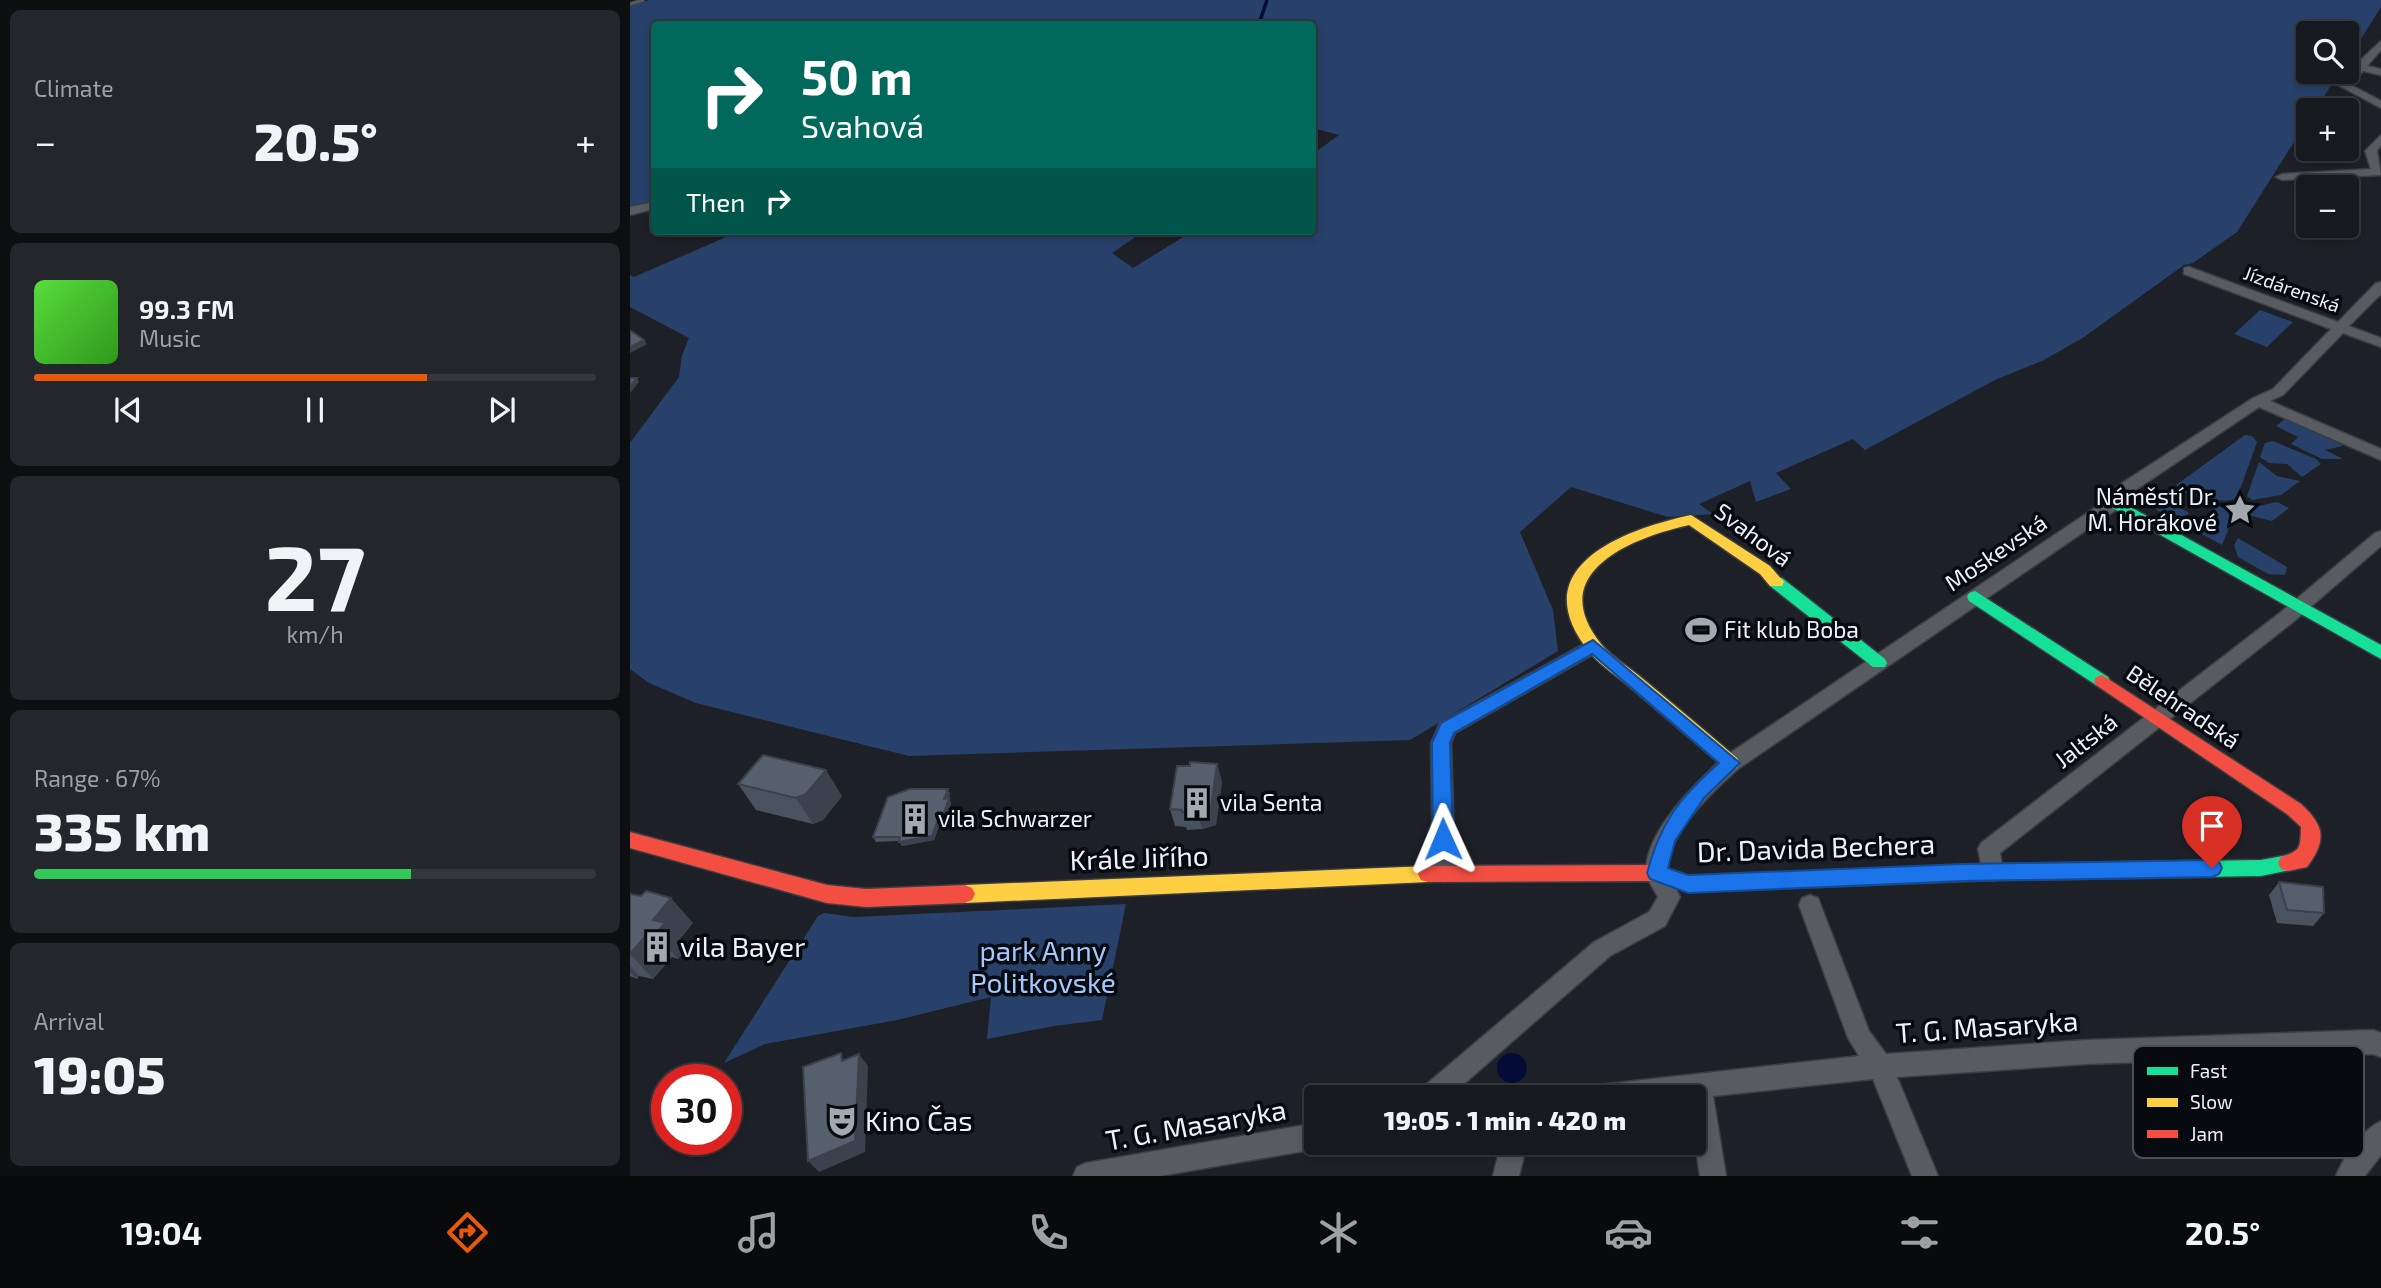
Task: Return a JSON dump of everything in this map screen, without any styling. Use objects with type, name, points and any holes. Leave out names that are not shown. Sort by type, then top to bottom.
[{"type":"street","points":[[2359,67],[2381,44]]},
{"type":"street","points":[[2359,67],[2381,72]]},
{"type":"street","points":[[2346,84],[2345,86],[2381,105]]},
{"type":"street","points":[[2381,138],[2371,151],[2374,166],[2381,172]]},
{"type":"street","points":[[2282,177],[2381,172]]},
{"type":"street","points":[[630,211],[651,207]]},
{"type":"street","name":"Jízdárenská","points":[[2189,271],[2381,343]]},
{"type":"street","name":"Moskevská","points":[[1657,873],[1665,839],[1698,793],[1731,763],[2114,503],[2122,491],[2258,401],[2278,391],[2381,286]]},
{"type":"street","points":[[2258,401],[2376,452]]},
{"type":"street","points":[[2114,503],[2381,653]]},
{"type":"street","name":"Svahová","points":[[1731,763],[1593,646],[1580,623],[1574,604],[1585,568],[1606,549],[1649,527],[1691,520],[1714,532],[1765,570],[1783,590],[1879,663]]},
{"type":"street","points":[[2300,607],[2381,537]]},
{"type":"street","name":"Bělehradská","points":[[1975,597],[2294,809],[2310,824],[2310,848],[2300,861],[2277,866]]},
{"type":"street","name":"Jaltská","points":[[1992,872],[1989,849],[2300,607]]},
{"type":"street","points":[[1444,873],[1441,743],[1447,728],[1593,646]]},
{"type":"street","name":"Krále Jiřího","points":[[630,840],[827,894],[866,898],[1444,873],[1657,873]]},
{"type":"street","name":"Dr. Davida Bechera","points":[[1657,873],[1688,884],[1992,872],[2277,866]]},
{"type":"street","points":[[1445,1085],[1602,949],[1657,919],[1669,897],[1657,873]]},
{"type":"street","points":[[1810,905],[1860,1038],[1881,1066],[1924,1176]]},
{"type":"street","name":"T. G. Masaryka","points":[[2304,1046],[2373,1042],[2381,1045]]},
{"type":"street","name":"T. G. Masaryka","points":[[1699,1085],[1881,1066],[2133,1050]]},
{"type":"street","points":[[1706,1130],[1713,1176]]},
{"type":"street","points":[[2364,1156],[2381,1134]]},
{"type":"street","name":"T. G. Masaryka","points":[[1086,1176],[1304,1138]]},
{"type":"street","points":[[1506,1176],[1511,1155]]},
{"type":"street","points":[[2349,1176],[2363,1158]]},
{"type":"green space","points":[[649,0],[2381,0],[2381,7],[2359,42],[2359,21],[2296,21],[2296,84],[2332,84],[2323,98],[2296,98],[2296,139],[2237,232],[2193,263],[2184,265],[2084,337],[2044,360],[1995,380],[1865,450],[1853,439],[1776,473],[1791,489],[1756,502],[1750,481],[1699,504],[1713,514],[1668,517],[1571,487],[1520,532],[1553,610],[1558,651],[1410,740],[909,756],[696,703],[649,683],[630,669],[630,443],[679,377],[682,355],[689,338],[630,307],[630,275],[634,277],[731,235],[1138,235],[1112,253],[1133,268],[1187,235],[1316,235],[1316,152],[1339,135],[1316,129],[1316,21],[651,21],[651,203],[630,207],[630,6]]},
{"type":"green space","points":[[2260,310],[2293,322],[2267,347],[2234,334]]},
{"type":"green space","points":[[2285,419],[2341,444],[2343,446],[2325,450],[2343,459],[2322,459],[2291,444],[2298,437],[2276,426]]},
{"type":"green space","points":[[2245,435],[2252,436],[2257,442],[2237,498],[2223,501],[2205,499],[2176,485]]},
{"type":"green space","points":[[2273,441],[2316,459],[2321,464],[2302,477],[2287,464],[2269,463],[2260,457],[2265,443]]},
{"type":"green space","points":[[2259,462],[2277,476],[2300,481],[2281,495],[2252,500],[2247,496]]},
{"type":"green space","points":[[2164,494],[2183,498],[2176,505],[2189,513],[2184,519],[2174,519],[2157,510],[2154,501]]},
{"type":"green space","points":[[2277,502],[2289,508],[2272,521],[2252,516],[2244,509]]},
{"type":"green space","points":[[2217,506],[2227,509],[2232,521],[2222,545],[2191,528]]},
{"type":"green space","points":[[2238,538],[2287,567],[2285,575],[2268,574],[2238,557],[2234,545]]},
{"type":"green space","name":"park Anny Politkovské","points":[[1126,904],[1102,1020],[987,1039],[991,997],[897,1020],[765,1044],[724,1063],[818,916],[824,913],[854,917]]},
{"type":"shaded area","points":[[1512,1053],[1518,1054],[1526,1062],[1526,1074],[1518,1082],[1512,1083],[1506,1082],[1498,1074],[1497,1068],[1498,1062],[1506,1054]]},
{"type":"building","points":[[631,331],[644,340],[630,347]]},
{"type":"building","points":[[763,755],[826,770],[806,794],[796,798],[738,784]]},
{"type":"building","points":[[1190,762],[1217,764],[1211,807],[1197,812],[1170,809],[1177,766],[1190,766]]},
{"type":"building","name":"vila Schwarzer","points":[[910,789],[948,789],[944,799],[949,798],[932,836],[899,842],[900,837],[873,837],[888,797]]},
{"type":"building","points":[[2279,882],[2323,887],[2324,913],[2287,910]]},
{"type":"building","points":[[646,891],[671,898],[653,920],[665,923],[655,934],[649,932],[630,954],[630,894],[641,896]]},
{"type":"building","name":"Kino Čas","points":[[841,1053],[842,1061],[859,1054],[855,1141],[808,1161],[803,1067]]},
{"type":"waterway","points":[[1260,21],[1267,0]]},
{"type":"railway","points":[[630,4],[643,0]]},
{"type":"traffic: fast","points":[[2114,503],[2381,653]]},
{"type":"traffic: fast","points":[[1776,582],[1879,663]]},
{"type":"traffic: fast","points":[[1975,597],[2102,681]]},
{"type":"traffic: fast","points":[[1995,872],[2261,868],[2288,863]]},
{"type":"traffic: slow","points":[[1731,763],[1597,650],[1577,618],[1574,594],[1581,574],[1597,557],[1642,533],[1691,520],[1765,570],[1776,582]]},
{"type":"traffic: slow","points":[[965,894],[1428,874]]},
{"type":"traffic: jam","points":[[2102,681],[2294,809],[2310,824],[2310,848],[2300,861],[2288,863]]},
{"type":"traffic: jam","points":[[630,840],[827,894],[866,898],[965,894]]},
{"type":"traffic: jam","points":[[1428,874],[1657,873],[1688,884],[1995,872]]},
{"type":"place","name":"Náměstí Dr. M. Horákové","points":[[2240,510]]},
{"type":"place","name":"Fit klub Boba","points":[[1701,630]]},
{"type":"place","name":"vila Senta","points":[[1197,803]]},
{"type":"place","name":"vila Schwarzer","points":[[915,819]]},
{"type":"place","name":"vila Bayer","points":[[657,947]]},
{"type":"place","name":"Kino Čas","points":[[842,1121]]},
{"type":"route","points":[[1443,839],[1441,743],[1447,728],[1593,646],[1731,763],[1698,793],[1665,839],[1657,873],[1688,884],[1800,878],[2212,868]]}]
